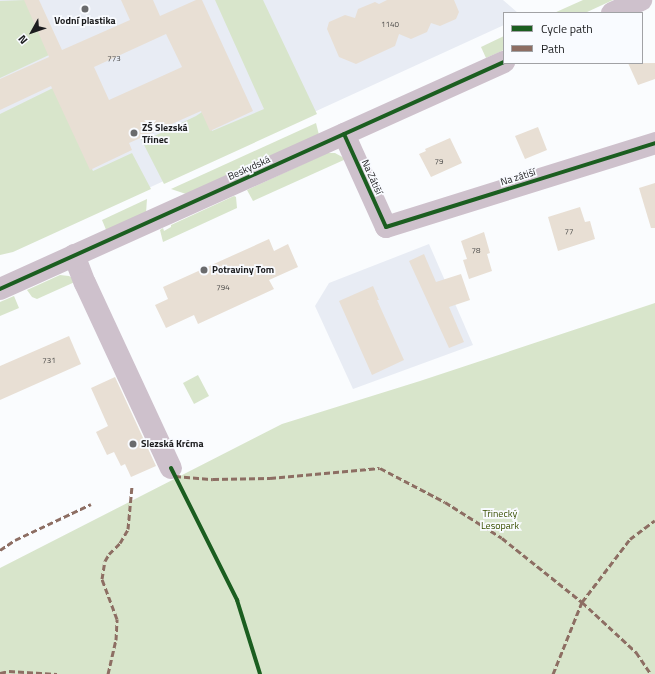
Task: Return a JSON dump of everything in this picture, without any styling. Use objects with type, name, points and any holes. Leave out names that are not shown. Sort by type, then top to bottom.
[{"type":"street","points":[[614,12],[641,0]]},
{"type":"street","name":"Beskydská","points":[[0,289],[503,62]]},
{"type":"street","name":"Na Zátiší","points":[[344,134],[386,227]]},
{"type":"street","name":"Na zátiší","points":[[386,227],[655,143]]},
{"type":"street","points":[[74,256],[85,283],[171,468]]},
{"type":"shaded area","name":"ZŠ Slezská Třinec","points":[[0,0],[503,0],[517,12],[503,12],[503,25],[11,251],[0,245]]},
{"type":"shaded area","points":[[429,244],[473,345],[353,389],[315,306],[329,283]]},
{"type":"green space","points":[[25,0],[49,55],[0,78],[0,1]]},
{"type":"green space","points":[[215,0],[263,0],[317,114],[164,184],[141,139],[144,137],[146,140],[202,112],[212,131],[264,109]]},
{"type":"green space","points":[[583,0],[613,0],[587,12],[556,12]]},
{"type":"green space","points":[[503,36],[503,50],[486,58],[481,47]]},
{"type":"green space","points":[[55,87],[93,171],[132,153],[151,189],[13,252],[0,255],[0,114]]},
{"type":"green space","points":[[316,123],[319,135],[186,194],[171,189]]},
{"type":"green space","points":[[327,153],[335,153],[346,159],[253,201],[247,190]]},
{"type":"green space","points":[[234,196],[236,197],[237,208],[163,242],[160,230],[163,228],[164,231],[171,227],[171,225]]},
{"type":"green space","points":[[147,199],[146,213],[107,232],[102,220]]},
{"type":"green space","points":[[60,275],[69,276],[77,281],[37,299],[32,297],[27,290]]},
{"type":"green space","points":[[14,296],[19,308],[0,316],[0,302]]},
{"type":"green space","name":"Třinecký Lesopark","points":[[655,303],[655,674],[0,674],[0,568],[282,424],[420,381]]},
{"type":"green space","points":[[198,375],[209,396],[194,404],[183,383]]},
{"type":"building","points":[[24,0],[39,0],[62,50],[130,20],[121,0],[153,0],[160,16],[196,0],[202,0],[253,111],[210,131],[201,111],[129,143],[132,150],[90,170],[51,86],[0,110],[0,79],[49,57]],"holes":[[[166,34],[182,67],[109,100],[94,67]]]},
{"type":"building","points":[[387,0],[454,0],[459,12],[456,19],[440,26],[431,23],[427,32],[411,39],[399,34],[395,46],[356,64],[339,57],[327,29],[329,22],[345,15],[355,18],[358,9],[375,2],[379,4]]},
{"type":"building","points":[[655,63],[655,79],[638,85],[628,64]]},
{"type":"building","points":[[538,127],[547,150],[525,159],[515,136]]},
{"type":"building","points":[[450,138],[462,163],[431,177],[419,154],[426,151],[425,149]]},
{"type":"building","points":[[655,183],[655,228],[651,228],[639,188]]},
{"type":"building","points":[[580,207],[585,222],[590,221],[595,239],[558,251],[548,217]]},
{"type":"building","points":[[484,232],[490,253],[487,254],[492,271],[469,279],[463,260],[467,259],[461,241]]},
{"type":"building","points":[[269,239],[274,251],[288,244],[298,267],[269,280],[274,289],[198,324],[194,315],[166,328],[155,305],[168,299],[163,287]]},
{"type":"building","points":[[424,254],[436,282],[461,274],[470,300],[449,307],[464,342],[449,348],[409,261]]},
{"type":"building","points":[[373,286],[379,300],[377,300],[404,360],[372,375],[339,301]]},
{"type":"building","points":[[69,336],[81,364],[0,400],[0,366]]},
{"type":"building","points":[[115,377],[156,466],[131,477],[125,464],[121,466],[114,452],[107,455],[96,432],[108,426],[91,388]]},
{"type":"marked path","points":[[175,476],[213,479],[270,478],[380,468],[445,502],[502,538],[582,602],[630,539],[655,520]]},
{"type":"marked path","points":[[108,674],[116,640],[117,619],[102,579],[105,561],[109,554],[120,543],[128,529],[132,486]]},
{"type":"marked path","points":[[0,550],[15,540],[91,504]]},
{"type":"marked path","points":[[553,674],[582,602],[636,652],[651,674]]},
{"type":"marked path","points":[[0,673],[9,671],[57,674]]},
{"type":"cycle path","points":[[0,289],[503,62]]},
{"type":"cycle path","points":[[344,134],[386,227],[655,143]]},
{"type":"cycle path","points":[[171,468],[237,600],[260,674]]},
{"type":"place","name":"Vodní plastika","points":[[85,9]]},
{"type":"place","name":"ZŠ Slezská Třinec","points":[[134,133]]},
{"type":"place","name":"Potraviny Tom","points":[[204,270]]},
{"type":"place","name":"Slezská Krčma","points":[[133,444]]}]
